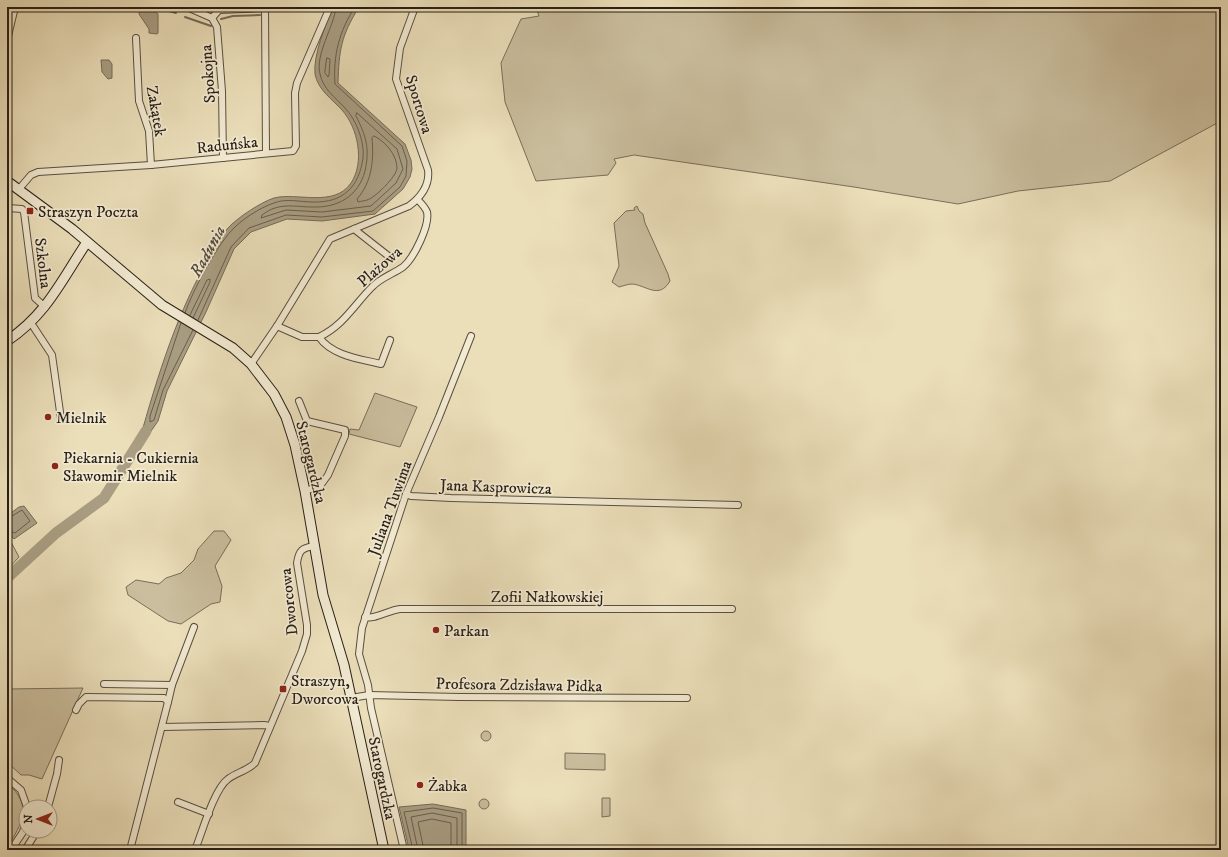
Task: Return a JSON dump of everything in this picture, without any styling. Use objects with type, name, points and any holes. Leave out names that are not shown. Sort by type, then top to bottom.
[{"type":"main road","name":"Starogardzka","points":[[7,181],[87,242],[155,299],[233,348],[251,364],[274,394],[286,417],[295,445],[305,491],[323,595],[344,665],[384,850]]},
{"type":"main road","points":[[7,341],[31,323],[46,306],[87,242]]},
{"type":"street","points":[[7,40],[14,7]]},
{"type":"street","points":[[187,7],[212,18],[219,10],[265,7],[266,153]]},
{"type":"street","name":"Raduńska","points":[[19,189],[31,175],[38,172],[152,165],[293,151],[296,146],[295,93],[297,83],[330,7]]},
{"type":"street","name":"Sportowa","points":[[415,7],[400,48],[396,79],[426,162],[428,180],[424,192],[418,200]]},
{"type":"street","name":"Spokojna","points":[[212,18],[217,27],[220,59],[223,158]]},
{"type":"street","name":"Zakątek","points":[[136,38],[139,101],[149,131],[152,165]]},
{"type":"street","points":[[251,364],[277,326],[324,246],[330,239],[409,206],[418,200]]},
{"type":"street","name":"Plażowa","points":[[319,337],[341,323],[372,287],[403,266],[409,260],[426,225],[426,210],[418,200]]},
{"type":"street","name":"Szkolna","points":[[8,208],[22,209],[24,212],[35,298],[46,306]]},
{"type":"street","name":"Plażowa","points":[[354,229],[391,258]]},
{"type":"street","points":[[31,323],[52,355],[61,419]]},
{"type":"street","points":[[277,326],[302,336],[319,337],[326,346],[343,354],[381,364],[390,340]]},
{"type":"street","name":"Juliana Tuwima","points":[[404,850],[358,648],[365,617],[406,494],[439,417],[471,336]]},
{"type":"street","points":[[299,401],[307,421],[345,430],[345,436],[328,476],[320,486],[305,491]]},
{"type":"street","name":"Jana Kasprowicza","points":[[406,494],[411,496],[738,505]]},
{"type":"street","name":"Dworcowa","points":[[195,850],[219,790],[225,782],[246,770],[255,762],[306,641],[307,625],[297,563],[298,553],[302,548],[314,546]]},
{"type":"street","name":"Zofii Nałkowskiej","points":[[365,617],[371,618],[384,612],[400,609],[732,609]]},
{"type":"street","points":[[130,850],[172,684],[194,627]]},
{"type":"street","points":[[104,684],[172,684]]},
{"type":"street","name":"Profesora Zdzisława Pidka","points":[[351,698],[369,695],[687,698]]},
{"type":"street","points":[[76,710],[79,704],[86,697],[164,698],[168,702]]},
{"type":"street","points":[[162,727],[270,726]]},
{"type":"street","points":[[50,799],[59,760]]},
{"type":"street","points":[[7,778],[21,790],[24,799]]},
{"type":"street","points":[[178,802],[209,814]]},
{"type":"street","points":[[11,850],[18,839]]},
{"type":"street","points":[[25,850],[32,839]]},
{"type":"shaded area","points":[[536,7],[1221,7],[1221,121],[1110,181],[1018,191],[958,204],[854,187],[634,155],[614,159],[616,163],[608,175],[536,181],[505,102],[501,63],[521,19],[539,16]]},
{"type":"shaded area","points":[[637,206],[639,211],[643,214],[645,223],[670,281],[666,287],[661,290],[652,290],[632,284],[619,287],[612,282],[619,266],[614,223],[626,211],[635,210],[634,208]]},
{"type":"shaded area","points":[[375,393],[417,407],[400,447],[349,434],[350,429],[359,430]]},
{"type":"shaded area","points":[[214,531],[224,531],[231,540],[215,566],[222,586],[220,602],[211,604],[181,624],[168,621],[128,595],[126,587],[136,580],[159,584],[166,578],[181,573],[194,560],[198,549]]},
{"type":"shaded area","points":[[7,539],[11,542],[19,557],[7,570]]},
{"type":"shaded area","points":[[83,688],[42,779],[29,775],[21,775],[7,762],[7,689]]},
{"type":"shaded area","points":[[484,731],[488,731],[491,736],[488,741],[484,741],[481,738],[481,734]]},
{"type":"shaded area","points":[[565,753],[605,754],[605,770],[565,769]]},
{"type":"shaded area","points":[[7,783],[20,799],[18,799],[18,829],[7,848]]},
{"type":"shaded area","points":[[602,798],[610,798],[610,816],[602,817]]},
{"type":"shaded area","points":[[482,799],[486,799],[489,804],[486,809],[482,809],[479,806],[479,802]]},
{"type":"water","points":[[332,7],[359,7],[348,26],[342,44],[339,61],[338,83],[405,144],[411,160],[412,169],[410,177],[403,189],[375,214],[322,221],[287,219],[251,232],[234,249],[206,312],[167,391],[158,421],[136,453],[157,380],[174,332],[194,285],[225,232],[243,215],[269,200],[283,197],[315,198],[335,195],[344,191],[351,183],[355,175],[359,155],[356,135],[348,117],[322,90],[315,74],[318,49]]},
{"type":"water","points":[[140,9],[153,10],[158,14],[157,34],[149,33],[149,29],[139,14]]},
{"type":"water","points":[[101,60],[109,60],[112,64],[112,78],[108,79],[102,72]]},
{"type":"water","points":[[24,506],[37,523],[14,539],[7,532],[7,516],[19,507]]},
{"type":"water","points":[[433,804],[466,810],[466,848],[409,849],[399,807]]},
{"type":"waterway","points":[[155,7],[176,13]]},
{"type":"waterway","points":[[221,19],[233,16],[260,15]]},
{"type":"waterway","points":[[185,17],[211,26]]},
{"type":"waterway","name":"Radunia","points":[[7,578],[56,533],[104,498],[146,431]]},
{"type":"place","name":"Straszyn Poczta","points":[[30,211]]},
{"type":"place","name":"Mielnik","points":[[48,417]]},
{"type":"place","name":"Piekarnia - Cukiernia Sławomir Mielnik","points":[[55,466]]},
{"type":"place","name":"Parkan","points":[[436,630]]},
{"type":"place","name":"Straszyn, Dworcowa","points":[[283,689]]},
{"type":"place","name":"Żabka","points":[[420,785]]}]
